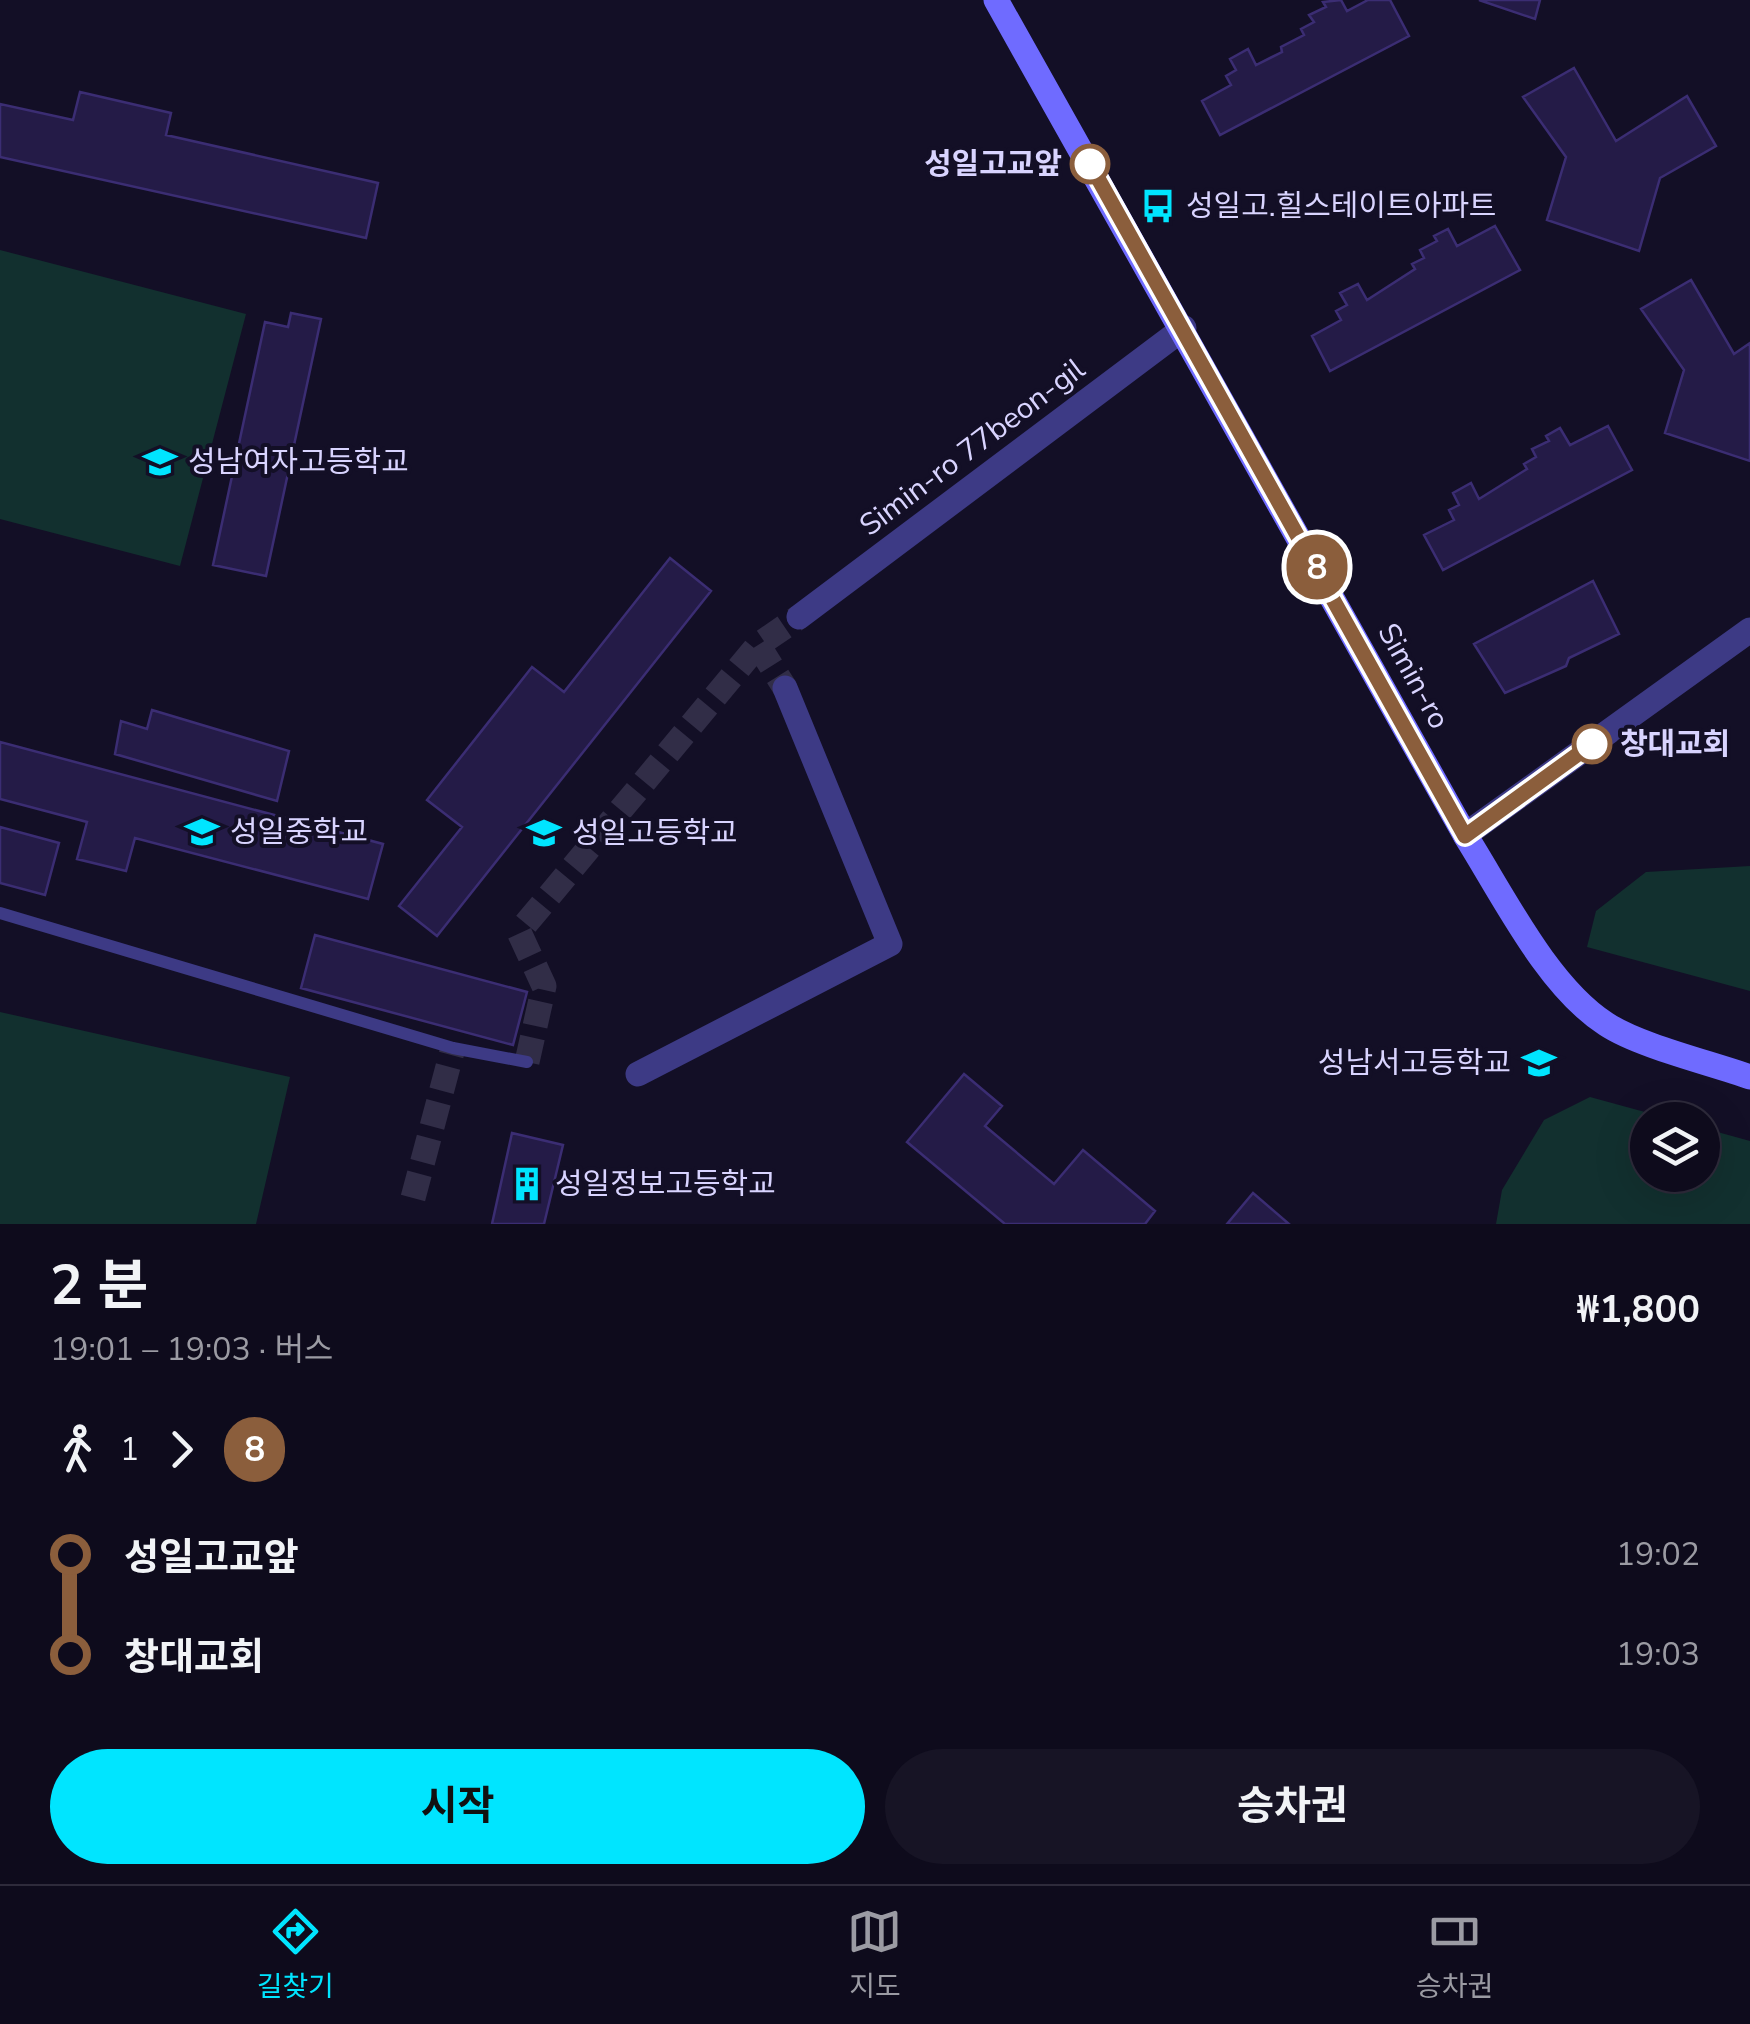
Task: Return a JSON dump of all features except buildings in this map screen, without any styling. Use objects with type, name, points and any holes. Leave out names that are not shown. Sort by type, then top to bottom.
[{"type":"main road","name":"Simin-ro","points":[[996,0],[1184,328],[1465,836],[1551,969],[1577,1000],[1608,1026],[1750,1076]]},
{"type":"street","name":"Simin-ro 77beon-gil","points":[[799,617],[1184,328]]},
{"type":"street","points":[[1465,836],[1750,630]]},
{"type":"street","points":[[638,1074],[890,944],[785,688]]},
{"type":"lane","points":[[0,913],[453,1048],[527,1062]]},
{"type":"green space","points":[[0,250],[246,314],[180,566],[0,519]]},
{"type":"green space","points":[[1750,866],[1750,991],[1587,947],[1596,911],[1646,872]]},
{"type":"green space","points":[[0,1012],[290,1077],[256,1224],[0,1224]]},
{"type":"green space","points":[[1590,1097],[1630,1108],[1630,1192],[1720,1192],[1720,1133],[1750,1141],[1750,1224],[1496,1224],[1502,1190],[1544,1120]]},
{"type":"tunnel","points":[[527,1062],[544,986],[519,932],[758,645],[799,617]]},
{"type":"tunnel","points":[[758,645],[785,688]]},
{"type":"tunnel","points":[[413,1198],[453,1048]]},
{"type":"bus line","name":"8","points":[[1090,164],[1465,836],[1592,744]]},
{"type":"place","name":"성일고교앞","points":[[1090,164]]},
{"type":"place","name":"성일고.힐스테이트아파트","points":[[1158,206]]},
{"type":"place","name":"성남여자고등학교","points":[[160,462]]},
{"type":"place","name":"창대교회","points":[[1592,744]]},
{"type":"place","name":"성일중학교","points":[[202,832]]},
{"type":"place","name":"성일고등학교","points":[[544,833]]},
{"type":"place","name":"성남서고등학교","points":[[1539,1063]]},
{"type":"place","name":"성일정보고등학교","points":[[527,1184]]}]
